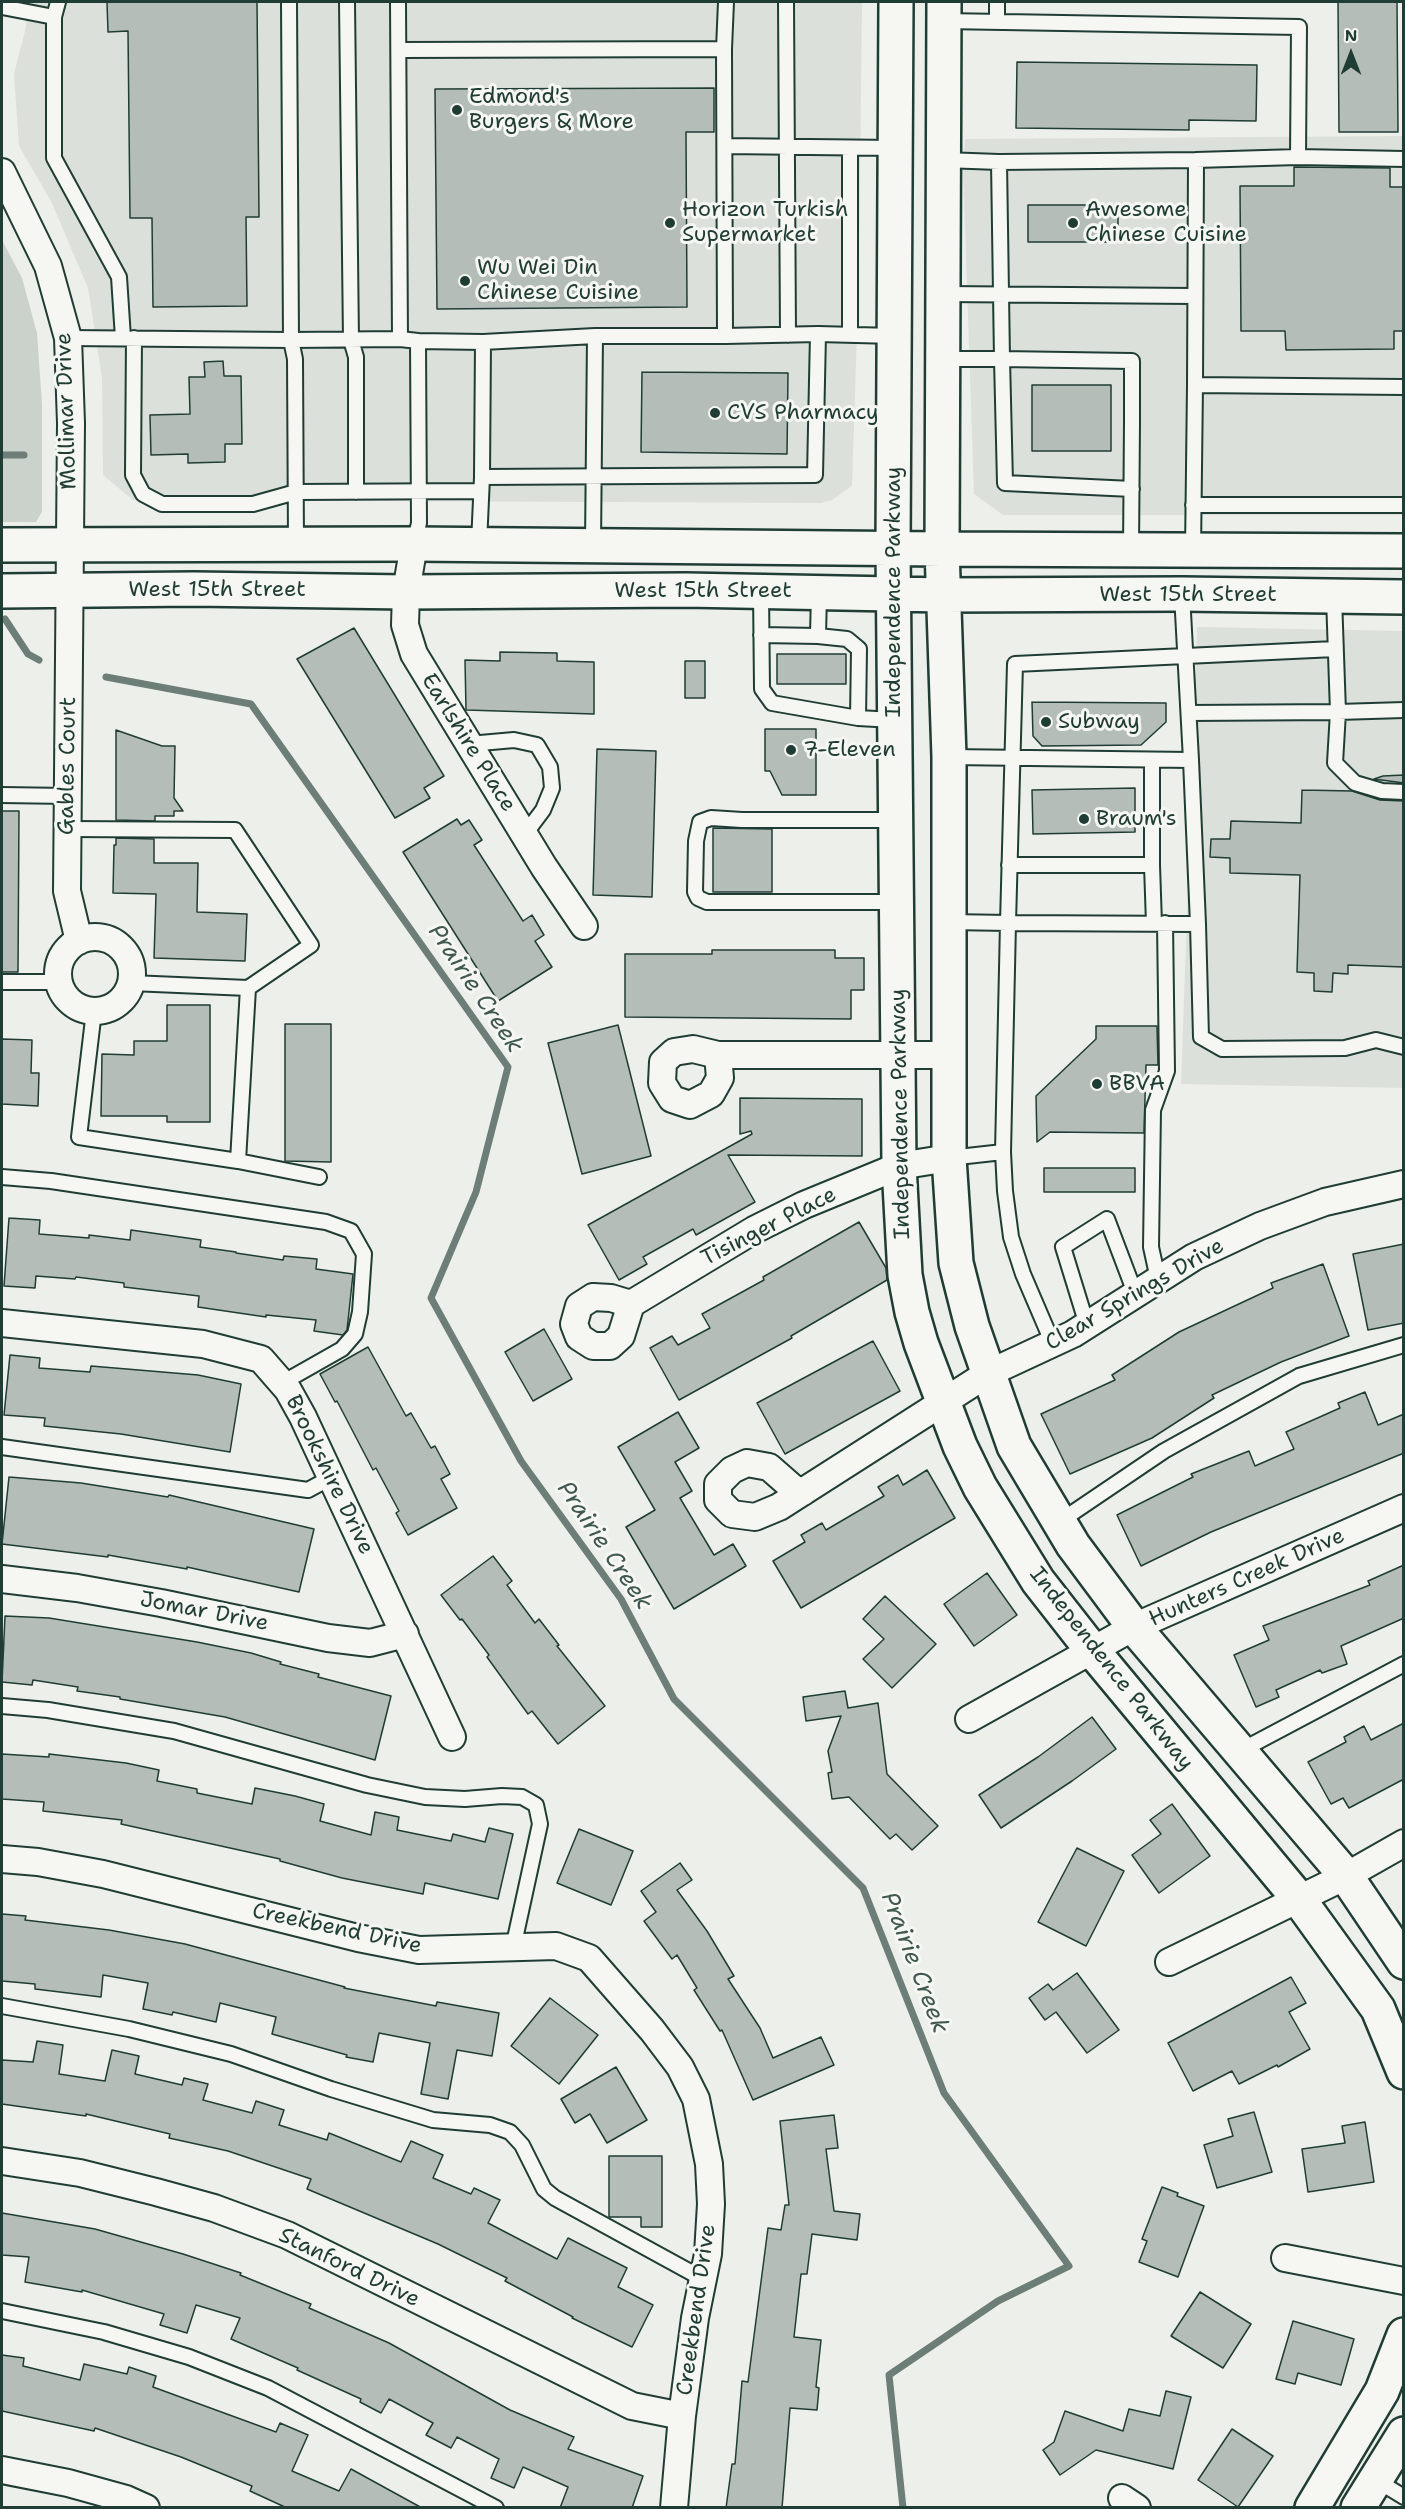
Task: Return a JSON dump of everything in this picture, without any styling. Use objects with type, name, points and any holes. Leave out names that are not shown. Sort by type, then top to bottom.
[{"type":"main road","points":[[896,5],[944,10]]},
{"type":"main road","name":"Independence Parkway","points":[[896,5],[893,594],[899,1166],[905,1275],[921,1343],[960,1446],[980,1487],[1038,1581],[1092,1650],[1298,1898],[1378,2009],[1404,2072]]},
{"type":"main road","name":"Independence Parkway","points":[[944,10],[942,549],[949,757],[949,1158],[956,1263],[987,1374],[1014,1446],[1073,1545],[1134,1627],[1346,1876],[1404,1962]]},
{"type":"main road","points":[[894,291],[943,294]]},
{"type":"main road","name":"West 15th Street","points":[[2,544],[479,544],[1404,551]]},
{"type":"main road","name":"West 15th Street","points":[[2,591],[194,589],[406,592],[761,591],[944,595],[1182,594],[1404,597]]},
{"type":"main road","points":[[897,912],[950,922]]},
{"type":"main road","points":[[1312,2508],[1382,2391],[1402,2346]]},
{"type":"main road","points":[[1358,2508],[1404,2434]]},
{"type":"street","name":"Mollimar Drive","points":[[2,172],[48,266],[68,338],[71,423],[70,590]]},
{"type":"street","name":"Earlshire Place","points":[[414,544],[406,592],[405,625],[414,654],[584,926]]},
{"type":"street","name":"Gables Court","points":[[70,590],[67,891],[79,941]]},
{"type":"street","points":[[102,938],[122,949],[129,960],[132,971],[131,983],[118,1004],[107,1010],[82,1009],[71,1003],[63,994],[58,982],[57,970],[61,958],[79,941],[102,938]]},
{"type":"street","points":[[718,1055],[899,1053],[948,1055]]},
{"type":"street","name":"Tisinger Place","points":[[631,1304],[754,1230],[804,1205],[899,1166],[949,1158]]},
{"type":"street","name":"Clear Springs Drive","points":[[803,1492],[987,1374],[1053,1344],[1087,1325],[1194,1257],[1260,1226],[1325,1202],[1404,1184]]},
{"type":"street","name":"Brookshire Drive","points":[[2,1323],[203,1344],[261,1359],[282,1383],[303,1417],[452,1737]]},
{"type":"street","name":"Hunters Creek Drive","points":[[969,1719],[1134,1627],[1404,1509]]},
{"type":"street","name":"Jomar Drive","points":[[2,1579],[77,1588],[161,1603],[328,1638],[370,1643],[405,1634]]},
{"type":"street","points":[[1169,1962],[1346,1876],[1404,1843]]},
{"type":"street","name":"Creekbend Drive","points":[[2,1859],[38,1862],[103,1874],[358,1938],[419,1950],[556,1946],[589,1958],[652,2030],[680,2067],[696,2099],[709,2164],[711,2204],[708,2254],[695,2318],[682,2416],[674,2508]]},
{"type":"street","name":"Stanford Drive","points":[[2,2161],[80,2173],[214,2208],[287,2235],[632,2406],[682,2416]]},
{"type":"street","points":[[1285,2258],[1404,2281]]},
{"type":"street","points":[[2,2470],[68,2483],[126,2499],[146,2508]]},
{"type":"lane","points":[[58,2],[54,17],[54,158],[119,277],[129,338],[133,475],[143,494],[162,504],[253,504],[296,492],[480,491]]},
{"type":"lane","points":[[289,2],[291,340],[295,359],[296,544]]},
{"type":"lane","points":[[347,2],[351,340],[356,357],[356,492]]},
{"type":"lane","points":[[398,2],[400,339]]},
{"type":"lane","points":[[725,336],[724,49],[726,2]]},
{"type":"lane","points":[[786,2],[788,334]]},
{"type":"lane","points":[[997,2],[997,22]]},
{"type":"lane","points":[[2,7],[54,17]]},
{"type":"lane","points":[[944,10],[997,22],[1299,27],[1298,157]]},
{"type":"lane","points":[[399,50],[724,49]]},
{"type":"lane","points":[[725,146],[895,148]]},
{"type":"lane","points":[[850,148],[850,334]]},
{"type":"lane","points":[[944,160],[999,162],[1298,157],[1404,159]]},
{"type":"lane","points":[[1192,550],[1196,160]]},
{"type":"lane","points":[[999,162],[1005,483],[1132,489]]},
{"type":"lane","points":[[943,294],[1195,296]]},
{"type":"lane","points":[[68,338],[400,339],[483,342],[595,336],[788,334],[894,336]]},
{"type":"lane","points":[[482,477],[815,475],[818,334]]},
{"type":"lane","points":[[593,545],[595,336]]},
{"type":"lane","points":[[414,544],[419,524],[418,341]]},
{"type":"lane","points":[[479,544],[483,342]]},
{"type":"lane","points":[[943,359],[1132,361],[1131,550]]},
{"type":"lane","points":[[1195,385],[1404,387]]},
{"type":"lane","points":[[1193,505],[1404,505]]},
{"type":"lane","points":[[761,591],[762,689],[772,703],[858,718],[894,720]]},
{"type":"lane","points":[[818,636],[819,592]]},
{"type":"lane","points":[[1182,594],[1189,713],[1201,1037],[1222,1049],[1345,1048],[1376,1040],[1404,1047]]},
{"type":"lane","points":[[1334,597],[1338,712],[1335,763],[1355,783],[1382,792],[1404,792]]},
{"type":"lane","points":[[761,635],[848,639],[860,649],[858,718]]},
{"type":"lane","points":[[1053,1344],[1023,1274],[1011,1237],[1003,1152],[1015,664],[1335,649]]},
{"type":"lane","points":[[1189,713],[1404,710]]},
{"type":"lane","points":[[469,744],[514,740],[537,745],[550,766],[552,788],[543,810],[525,834]]},
{"type":"lane","points":[[949,757],[1191,760]]},
{"type":"lane","points":[[1152,760],[1152,865],[1160,924],[1167,1071],[1153,1110],[1151,1247],[1158,1279]]},
{"type":"lane","points":[[2,795],[68,796]]},
{"type":"lane","points":[[896,820],[711,818],[700,822],[696,841],[695,892],[698,898],[707,902],[897,912]]},
{"type":"lane","points":[[68,829],[235,830],[311,945],[248,988],[131,983]]},
{"type":"lane","points":[[1009,865],[1152,865]]},
{"type":"lane","points":[[950,922],[1198,924]]},
{"type":"lane","points":[[2,982],[58,982]]},
{"type":"lane","points":[[238,1161],[248,988]]},
{"type":"lane","points":[[94,1011],[79,1137],[238,1161],[319,1177]]},
{"type":"lane","points":[[949,1158],[1003,1152]]},
{"type":"lane","points":[[2,1178],[51,1181],[326,1222],[351,1231],[364,1254],[360,1312],[355,1334],[342,1349],[282,1383]]},
{"type":"lane","points":[[1087,1325],[1063,1247],[1107,1219],[1136,1293]]},
{"type":"lane","points":[[1059,1522],[1164,1451],[1299,1376],[1404,1345]]},
{"type":"lane","points":[[2,1447],[308,1490],[332,1477]]},
{"type":"lane","points":[[1240,1751],[1404,1664]]},
{"type":"lane","points":[[2,1706],[48,1710],[174,1731],[367,1785],[425,1797],[465,1799],[522,1797],[536,1805],[540,1824],[513,1948]]},
{"type":"lane","points":[[2,2006],[129,2029],[231,2054],[331,2089],[433,2120],[490,2125],[510,2132],[522,2145],[544,2189],[555,2198],[703,2279]]},
{"type":"lane","points":[[2,2311],[104,2332],[209,2364],[268,2388],[496,2508]]},
{"type":"lane","points":[[1376,2480],[1404,2498]]},
{"type":"shaded area","points":[[26,2],[862,2],[859,271],[852,486],[832,500],[821,503],[133,500],[103,475],[102,378],[88,288],[51,201],[19,146],[14,74],[26,27]]},
{"type":"shaded area","points":[[1403,136],[1403,515],[1003,515],[974,494],[963,169],[965,139]]},
{"type":"shaded area","points":[[2,240],[22,278],[37,333],[42,404],[42,512],[36,522],[2,522]]},
{"type":"shaded area","points":[[1197,627],[1403,631],[1403,1088],[1181,1084]]},
{"type":"building","points":[[107,2],[257,2],[259,217],[246,217],[247,306],[153,307],[152,218],[130,218],[128,31],[108,32]]},
{"type":"building","points":[[1338,2],[1397,2],[1398,132],[1339,132]]},
{"type":"building","points":[[1017,62],[1257,65],[1256,121],[1189,120],[1189,130],[1016,128]]},
{"type":"building","points":[[714,88],[714,132],[686,132],[687,307],[437,309],[435,89]]},
{"type":"building","points":[[1294,167],[1390,168],[1390,187],[1404,187],[1404,331],[1394,331],[1394,349],[1286,350],[1285,331],[1241,331],[1240,186],[1294,186]]},
{"type":"building","points":[[1028,205],[1118,205],[1118,242],[1028,242]]},
{"type":"building","points":[[223,361],[224,376],[241,376],[242,444],[225,444],[225,462],[188,463],[188,454],[151,455],[150,415],[190,414],[189,377],[205,377],[204,362]]},
{"type":"building","name":"CVS Pharmacy","points":[[642,372],[788,373],[787,454],[641,452]]},
{"type":"building","points":[[1032,385],[1111,385],[1111,451],[1032,451]]},
{"type":"building","points":[[354,628],[444,776],[424,788],[430,798],[395,818],[297,659]]},
{"type":"building","points":[[500,652],[557,653],[557,661],[594,662],[594,714],[466,710],[465,660],[500,661]]},
{"type":"building","points":[[777,654],[846,654],[846,684],[777,684]]},
{"type":"building","points":[[685,661],[705,661],[705,698],[685,698]]},
{"type":"building","points":[[1032,702],[1166,703],[1166,722],[1141,745],[1042,746],[1033,736]]},
{"type":"building","name":"7-Eleven","points":[[765,729],[816,729],[816,795],[782,795],[770,771],[765,771]]},
{"type":"building","points":[[116,730],[162,746],[175,746],[174,798],[183,811],[174,811],[174,816],[155,816],[155,821],[116,820]]},
{"type":"building","points":[[597,749],[656,751],[652,897],[593,895]]},
{"type":"building","points":[[1404,775],[1404,783],[1374,779],[1383,776]]},
{"type":"building","name":"Braum's","points":[[1135,788],[1135,832],[1033,834],[1032,790]]},
{"type":"building","points":[[1302,790],[1352,791],[1380,800],[1404,801],[1404,967],[1348,965],[1348,974],[1333,973],[1332,992],[1314,991],[1314,973],[1297,972],[1300,875],[1230,873],[1230,858],[1210,857],[1211,839],[1230,839],[1231,821],[1301,823]]},
{"type":"building","points":[[2,811],[19,811],[18,972],[2,972]]},
{"type":"building","points":[[457,819],[461,825],[469,820],[482,840],[474,845],[523,921],[532,915],[544,935],[535,941],[552,967],[498,1001],[403,852]]},
{"type":"building","points":[[713,828],[772,829],[772,892],[713,892]]},
{"type":"building","points":[[116,838],[154,839],[154,863],[198,863],[197,912],[247,914],[245,961],[154,958],[156,894],[113,893]]},
{"type":"building","points":[[712,950],[835,950],[835,958],[864,958],[864,990],[851,990],[851,1019],[625,1017],[625,954],[712,954]]},
{"type":"building","points":[[167,1005],[210,1005],[210,1122],[167,1122],[167,1116],[101,1116],[102,1054],[134,1055],[134,1041],[167,1041]]},
{"type":"building","points":[[285,1024],[331,1024],[331,1162],[285,1161]]},
{"type":"building","points":[[618,1025],[651,1156],[582,1174],[548,1043]]},
{"type":"building","name":"BBVA","points":[[1096,1026],[1157,1026],[1158,1065],[1146,1065],[1144,1133],[1050,1132],[1037,1142],[1036,1096],[1096,1039]]},
{"type":"building","points":[[2,1039],[32,1040],[31,1073],[39,1073],[38,1106],[2,1104]]},
{"type":"building","points":[[740,1098],[862,1099],[862,1156],[728,1155],[755,1202],[696,1235],[693,1229],[643,1257],[647,1264],[619,1280],[588,1225],[752,1134],[751,1131],[740,1134]]},
{"type":"building","points":[[1044,1168],[1135,1168],[1135,1192],[1044,1192]]},
{"type":"building","points":[[9,1218],[40,1220],[39,1234],[89,1238],[89,1235],[130,1240],[131,1230],[201,1240],[200,1247],[236,1253],[283,1260],[284,1256],[317,1259],[316,1269],[353,1274],[347,1330],[343,1335],[314,1331],[316,1320],[266,1315],[266,1317],[198,1307],[199,1296],[124,1287],[124,1283],[76,1277],[75,1279],[36,1276],[35,1288],[4,1286]]},
{"type":"building","points":[[859,1222],[886,1268],[887,1280],[791,1336],[792,1338],[679,1400],[650,1348],[672,1336],[678,1345],[710,1328],[702,1314],[764,1280],[763,1277]]},
{"type":"building","points":[[1404,1244],[1404,1323],[1368,1330],[1353,1254]]},
{"type":"building","points":[[1323,1264],[1349,1336],[1281,1362],[1212,1395],[1214,1398],[1152,1438],[1070,1474],[1041,1414],[1115,1380],[1112,1375],[1179,1332],[1273,1288],[1271,1283]]},
{"type":"building","points":[[544,1329],[572,1379],[533,1401],[505,1352]]},
{"type":"building","points":[[873,1341],[900,1391],[785,1454],[757,1403]]},
{"type":"building","points":[[368,1347],[406,1416],[411,1413],[431,1448],[435,1446],[450,1474],[441,1479],[457,1508],[408,1535],[396,1513],[399,1511],[376,1468],[373,1470],[337,1401],[335,1402],[320,1374]]},
{"type":"building","points":[[10,1355],[40,1358],[39,1368],[90,1372],[91,1366],[198,1375],[241,1384],[230,1452],[121,1434],[44,1426],[45,1418],[4,1415]]},
{"type":"building","points":[[1365,1392],[1378,1425],[1404,1414],[1404,1453],[1211,1532],[1141,1566],[1117,1515],[1193,1477],[1191,1474],[1249,1451],[1255,1466],[1294,1449],[1286,1432],[1340,1408],[1338,1403]]},
{"type":"building","points":[[678,1412],[699,1448],[675,1462],[692,1491],[680,1498],[714,1555],[733,1544],[746,1566],[674,1609],[626,1527],[655,1510],[618,1447]]},
{"type":"building","points":[[927,1470],[955,1518],[801,1608],[773,1561],[805,1542],[801,1535],[822,1523],[826,1530],[884,1496],[878,1487],[898,1475],[903,1485]]},
{"type":"building","points":[[9,1477],[81,1483],[168,1497],[169,1495],[314,1529],[299,1592],[187,1567],[187,1569],[108,1555],[108,1557],[2,1544]]},
{"type":"building","points":[[493,1556],[512,1581],[507,1585],[535,1623],[539,1619],[559,1645],[557,1646],[605,1706],[558,1744],[532,1711],[528,1714],[487,1657],[489,1655],[441,1595]]},
{"type":"building","points":[[1404,1565],[1404,1618],[1341,1646],[1347,1664],[1322,1673],[1320,1670],[1276,1690],[1279,1697],[1256,1707],[1234,1655],[1269,1640],[1263,1626],[1370,1585],[1368,1581]]},
{"type":"building","points":[[987,1573],[1017,1615],[974,1646],[944,1604]]},
{"type":"building","points":[[885,1596],[936,1644],[892,1688],[863,1659],[884,1639],[863,1619]]},
{"type":"building","points":[[5,1616],[49,1618],[251,1653],[281,1662],[280,1664],[319,1674],[318,1677],[391,1696],[375,1760],[225,1717],[77,1691],[78,1687],[33,1680],[32,1685],[2,1682]]},
{"type":"building","points":[[845,1691],[848,1708],[878,1703],[887,1774],[938,1826],[912,1850],[896,1834],[890,1839],[849,1797],[832,1799],[828,1773],[832,1772],[828,1751],[841,1716],[806,1721],[803,1697]]},
{"type":"building","points":[[1092,1717],[1116,1749],[1001,1828],[979,1795],[1038,1757]]},
{"type":"building","points":[[1404,1723],[1404,1779],[1349,1808],[1343,1798],[1331,1804],[1308,1762],[1346,1742],[1344,1737],[1364,1726],[1371,1740]]},
{"type":"building","points":[[2,1754],[49,1757],[49,1754],[126,1763],[159,1770],[157,1781],[197,1789],[197,1793],[252,1804],[255,1788],[295,1796],[324,1804],[320,1821],[371,1835],[375,1812],[399,1817],[397,1830],[451,1841],[453,1834],[485,1842],[489,1828],[513,1834],[498,1899],[425,1883],[423,1894],[342,1878],[280,1861],[280,1859],[121,1824],[122,1820],[43,1811],[44,1802],[2,1799]]},
{"type":"building","points":[[1172,1804],[1210,1856],[1159,1893],[1132,1855],[1161,1834],[1150,1820]]},
{"type":"building","points":[[579,1829],[633,1851],[611,1905],[557,1883]]},
{"type":"building","points":[[1077,1848],[1124,1871],[1086,1946],[1038,1922]]},
{"type":"building","points":[[680,1863],[692,1880],[677,1890],[707,1931],[734,1976],[728,1979],[760,2028],[773,2058],[821,2037],[834,2065],[753,2100],[722,2030],[720,2031],[694,1990],[697,1988],[677,1955],[672,1959],[644,1921],[656,1912],[641,1891]]},
{"type":"building","points":[[2,1914],[26,1916],[25,1920],[109,1930],[185,1944],[344,1988],[436,2006],[437,2002],[499,2013],[492,2056],[457,2050],[448,2099],[421,2094],[430,2043],[379,2033],[373,2062],[346,2057],[347,2055],[272,2034],[276,2017],[220,2003],[216,2022],[173,2012],[172,2015],[143,2009],[148,1983],[103,1975],[101,1997],[35,1989],[35,1984],[2,1981]]},
{"type":"building","points":[[1077,1973],[1119,2030],[1087,2053],[1056,2012],[1045,2020],[1029,1998],[1048,1984],[1053,1990]]},
{"type":"building","points":[[1291,1977],[1306,2003],[1289,2012],[1310,2049],[1278,2067],[1277,2065],[1239,2084],[1232,2071],[1193,2091],[1168,2043]]},
{"type":"building","points":[[550,1998],[598,2035],[559,2084],[511,2046]]},
{"type":"building","points":[[37,2041],[63,2045],[59,2074],[105,2081],[112,2050],[139,2056],[135,2074],[182,2085],[184,2078],[208,2084],[203,2100],[252,2113],[256,2101],[284,2110],[279,2125],[327,2140],[329,2133],[401,2162],[411,2141],[443,2155],[433,2178],[471,2194],[474,2188],[500,2200],[488,2223],[557,2259],[568,2238],[627,2268],[618,2287],[653,2305],[632,2347],[572,2318],[505,2281],[507,2278],[438,2244],[307,2189],[311,2179],[228,2151],[169,2138],[170,2134],[86,2114],[86,2116],[2,2104],[2,2060],[33,2062]]},
{"type":"building","points":[[616,2067],[647,2120],[607,2143],[590,2114],[575,2123],[561,2099]]},
{"type":"building","points":[[1254,2112],[1272,2172],[1217,2188],[1204,2145],[1233,2136],[1228,2119]]},
{"type":"building","points":[[834,2115],[838,2148],[826,2149],[834,2211],[860,2214],[857,2240],[812,2234],[807,2274],[801,2274],[794,2337],[821,2340],[816,2387],[819,2388],[817,2410],[790,2408],[782,2508],[726,2508],[732,2464],[735,2464],[742,2381],[748,2382],[768,2228],[781,2230],[785,2205],[789,2205],[780,2121]]},
{"type":"building","points":[[1365,2122],[1374,2182],[1308,2192],[1302,2149],[1345,2143],[1342,2126]]},
{"type":"building","points":[[609,2156],[662,2156],[662,2227],[641,2227],[641,2217],[609,2217]]},
{"type":"building","points":[[1162,2187],[1178,2193],[1177,2196],[1204,2206],[1178,2277],[1139,2262],[1147,2241],[1142,2239]]},
{"type":"building","points":[[2,2213],[95,2229],[183,2254],[241,2273],[240,2275],[311,2304],[309,2308],[389,2343],[510,2410],[574,2437],[568,2449],[643,2476],[632,2508],[560,2508],[568,2487],[523,2467],[514,2488],[491,2478],[499,2459],[457,2437],[451,2448],[426,2435],[433,2423],[389,2399],[381,2413],[360,2402],[361,2399],[231,2339],[240,2318],[196,2305],[187,2333],[160,2325],[164,2314],[82,2290],[82,2292],[25,2282],[29,2257],[2,2255]]},
{"type":"building","points":[[1200,2292],[1251,2324],[1223,2368],[1171,2336]]},
{"type":"building","points":[[1293,2321],[1354,2339],[1341,2385],[1298,2373],[1295,2384],[1276,2379]]},
{"type":"building","points":[[2,2355],[24,2358],[23,2366],[80,2380],[84,2364],[127,2374],[129,2367],[156,2376],[153,2387],[276,2432],[280,2423],[308,2435],[292,2471],[339,2491],[351,2469],[422,2508],[287,2508],[250,2491],[252,2486],[181,2457],[95,2428],[94,2431],[2,2411]]},
{"type":"building","points":[[1166,2391],[1191,2397],[1173,2469],[1096,2450],[1060,2475],[1043,2450],[1054,2442],[1065,2411],[1123,2431],[1129,2409],[1160,2416]]},
{"type":"building","points":[[1232,2429],[1273,2456],[1238,2507],[1198,2480]]},
{"type":"waterway","points":[[2,455],[24,455]]},
{"type":"waterway","name":"Prairie Creek","points":[[5,619],[28,654],[39,660]]},
{"type":"waterway","name":"Prairie Creek","points":[[106,677],[251,704],[508,1067],[476,1192],[431,1298],[521,1461],[621,1599],[674,1699],[863,1888],[944,2093],[1069,2266],[998,2301],[889,2375],[903,2508]]},
{"type":"place","name":"Edmond's Burgers & More","points":[[457,110]]},
{"type":"place","name":"Horizon Turkish Supermarket","points":[[670,223]]},
{"type":"place","name":"Awesome Chinese Cuisine","points":[[1073,223]]},
{"type":"place","name":"Wu Wei Din Chinese Cuisine","points":[[465,281]]},
{"type":"place","name":"CVS Pharmacy","points":[[715,413]]},
{"type":"place","name":"Subway","points":[[1046,722]]},
{"type":"place","name":"7-Eleven","points":[[791,750]]},
{"type":"place","name":"Braum's","points":[[1084,819]]},
{"type":"place","name":"BBVA","points":[[1097,1084]]}]
